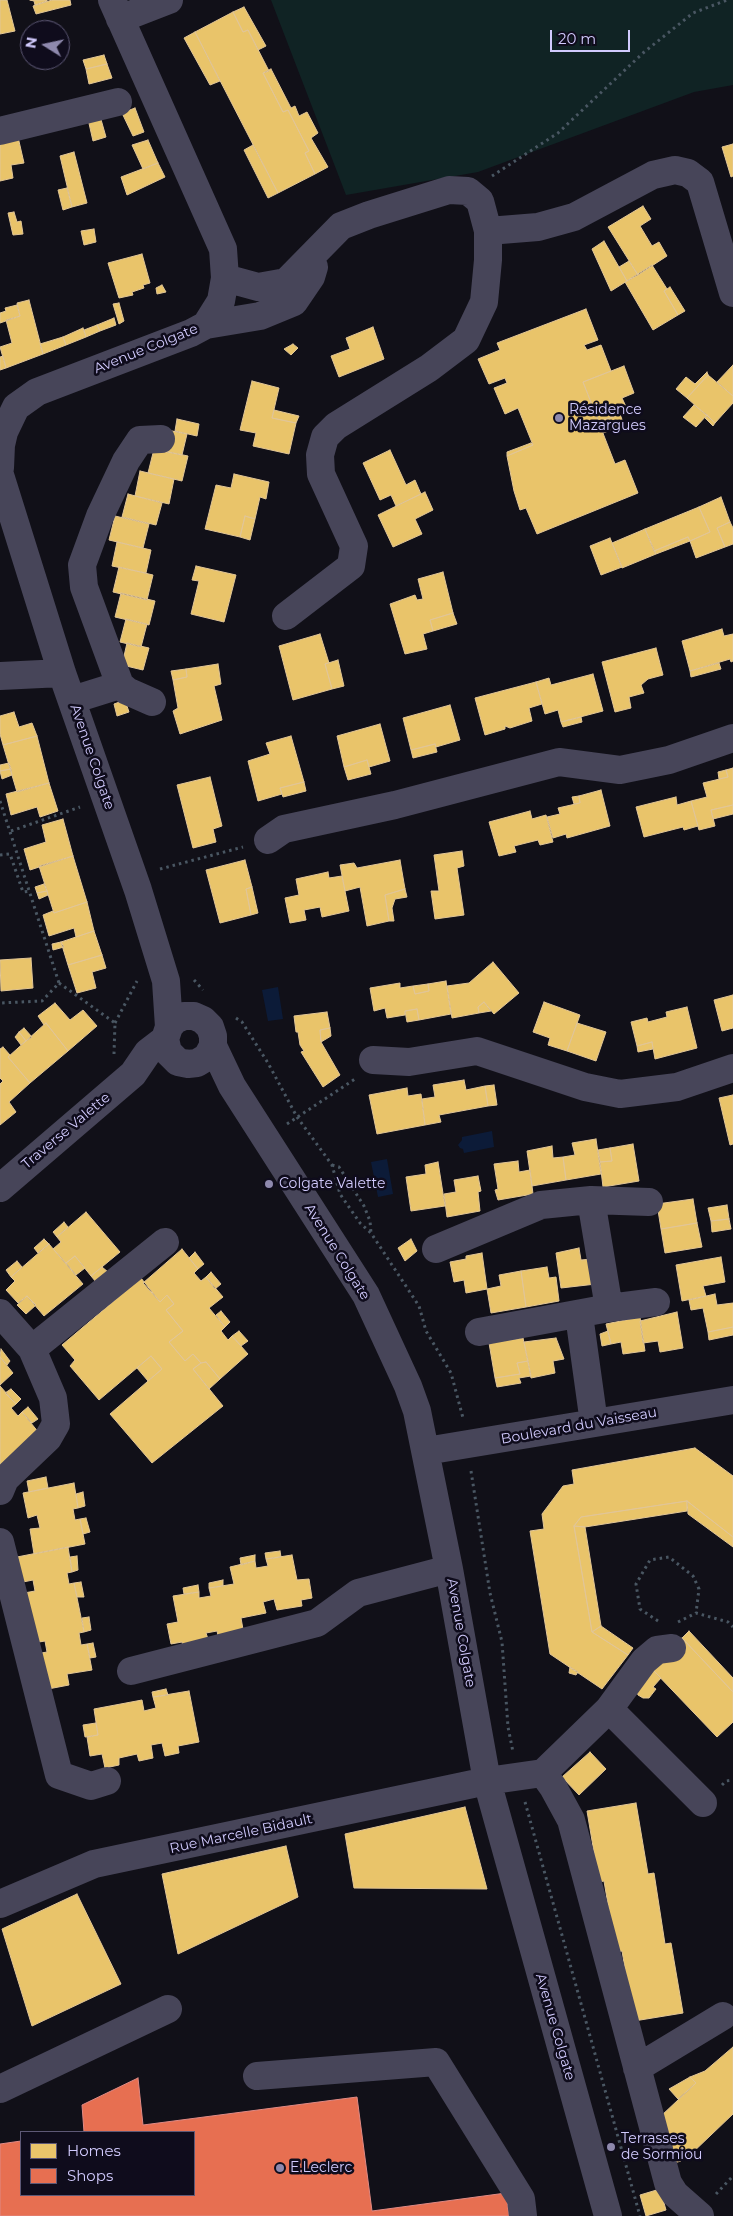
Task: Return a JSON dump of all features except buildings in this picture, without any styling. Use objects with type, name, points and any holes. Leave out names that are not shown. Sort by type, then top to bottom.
[{"type":"street","points":[[116,10],[168,0]]},
{"type":"street","name":"Avenue Colgate","points":[[0,468],[1,445],[4,432],[16,407],[37,392],[191,333],[206,325],[221,300],[225,278],[223,249],[116,10]]},
{"type":"street","points":[[0,131],[118,102]]},
{"type":"street","points":[[488,231],[538,227],[574,217],[653,175],[675,170],[688,173],[700,182],[733,293]]},
{"type":"street","points":[[225,278],[258,287],[286,282],[341,226],[369,214],[449,190],[468,191],[480,201],[488,231],[488,260],[484,302],[466,340],[429,368],[336,426],[325,437],[320,454],[321,474],[354,546],[351,566],[286,616]]},
{"type":"street","points":[[206,325],[260,316],[294,302],[311,277],[322,247]]},
{"type":"street","points":[[152,702],[127,692],[120,685],[84,587],[82,566],[100,516],[126,461],[140,440],[161,439]]},
{"type":"street","name":"Avenue Colgate","points":[[0,475],[62,673],[138,890],[185,1048],[232,1086],[366,1295],[408,1386],[417,1411],[449,1568],[487,1781],[608,2216]]},
{"type":"street","points":[[0,676],[62,673]]},
{"type":"street","points":[[72,700],[120,685]]},
{"type":"street","points":[[268,840],[284,829],[396,806],[559,762],[620,770],[669,760],[733,738]]},
{"type":"street","name":"Avenue Colgate","points":[[166,981],[194,1016],[203,1020],[210,1027],[214,1036],[185,1048]]},
{"type":"street","points":[[185,1048],[176,1020],[184,1016],[194,1016]]},
{"type":"street","name":"Traverse Valette","points":[[0,1188],[133,1074],[185,1048]]},
{"type":"street","points":[[373,1060],[409,1062],[477,1051],[585,1087],[620,1094],[677,1087],[733,1068]]},
{"type":"street","points":[[436,1249],[541,1205],[591,1200],[649,1202]]},
{"type":"street","points":[[591,1200],[609,1308]]},
{"type":"street","points":[[32,1349],[166,1242]]},
{"type":"street","points":[[479,1332],[609,1308],[656,1302]]},
{"type":"street","points":[[0,1313],[32,1349],[53,1398],[56,1424],[48,1438],[5,1479],[0,1491]]},
{"type":"street","points":[[579,1315],[594,1423]]},
{"type":"street","name":"Boulevard du Vaisseau","points":[[426,1451],[733,1400]]},
{"type":"street","points":[[0,1542],[59,1775],[91,1786],[107,1781]]},
{"type":"street","points":[[131,1670],[317,1623],[358,1593],[449,1568]]},
{"type":"street","points":[[672,1648],[657,1650],[644,1661],[609,1709],[542,1773],[553,1787],[572,1820],[668,2183],[675,2194],[707,2206]]},
{"type":"street","points":[[609,1709],[703,1803]]},
{"type":"street","name":"Rue Marcelle Bidault","points":[[0,1904],[94,1864],[487,1781],[542,1773]]},
{"type":"street","points":[[0,2089],[168,2009]]},
{"type":"street","points":[[637,2068],[723,2016]]},
{"type":"street","points":[[257,2076],[436,2062],[521,2199],[523,2216]]},
{"type":"path","points":[[468,191],[558,133],[643,54],[693,13],[727,0]]},
{"type":"path","points":[[0,801],[59,983],[115,1023]]},
{"type":"path","points":[[11,831],[80,807],[83,816]]},
{"type":"path","points":[[154,870],[268,840]]},
{"type":"path","points":[[0,855],[10,854],[23,892],[30,890]]},
{"type":"path","points":[[133,1074],[113,1052],[115,1023],[138,978]]},
{"type":"path","points":[[0,1003],[42,1001],[59,983]]},
{"type":"path","points":[[231,1015],[242,1022],[268,1063],[298,1117],[332,1165],[340,1194],[360,1223],[371,1233],[419,1306],[426,1330],[451,1373],[464,1425]]},
{"type":"path","points":[[282,1127],[356,1079],[373,1060]]},
{"type":"path","points":[[332,1165],[339,1167],[364,1206],[370,1221],[371,1233]]},
{"type":"path","points":[[470,1462],[490,1593],[502,1642],[508,1727],[514,1756]]},
{"type":"path","points":[[660,1623],[640,1609],[636,1584],[650,1560],[669,1558],[693,1576],[699,1589],[696,1613]]},
{"type":"path","points":[[524,1798],[640,2216]]},
{"type":"path","points":[[707,2206],[733,2176]]},
{"type":"green space","points":[[271,0],[733,0],[733,85],[694,92],[478,172],[346,195]]},
{"type":"water","points":[[278,987],[283,1019],[268,1021],[262,990]]},
{"type":"water","points":[[492,1131],[494,1147],[464,1153],[463,1149],[458,1145],[462,1137]]},
{"type":"water","points":[[387,1159],[393,1194],[378,1197],[371,1162]]},
{"type":"place","name":"Résidence Mazargues","points":[[559,418]]},
{"type":"place","name":"Colgate Valette","points":[[269,1184]]},
{"type":"place","name":"Terrasses de Sormiou","points":[[611,2147]]},
{"type":"place","name":"E.Leclerc","points":[[280,2168]]}]
